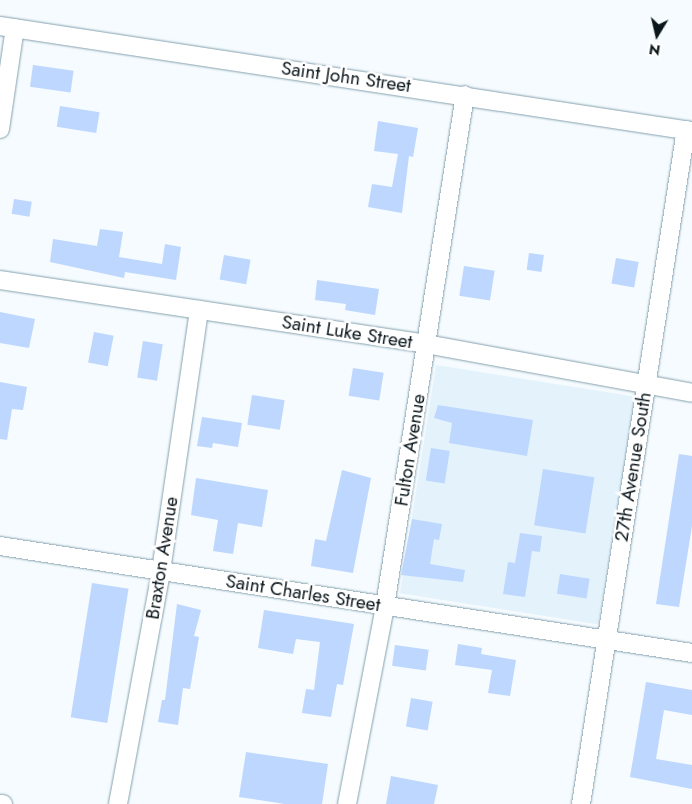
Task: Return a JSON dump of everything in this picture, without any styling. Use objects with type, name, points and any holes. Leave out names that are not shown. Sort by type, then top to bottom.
[{"type":"street","name":"Saint John Street","points":[[8,27],[689,130]]},
{"type":"street","points":[[0,129],[8,27]]},
{"type":"street","name":"Fulton Avenue","points":[[347,804],[385,606],[465,95]]},
{"type":"street","name":"27th Avenue South","points":[[581,804],[606,638],[689,130]]},
{"type":"street","name":"Saint Luke Street","points":[[0,280],[426,344],[692,393]]},
{"type":"street","name":"Braxton Avenue","points":[[118,804],[161,571],[199,310]]},
{"type":"street","name":"Saint Charles Street","points":[[0,546],[385,606],[606,638],[692,653]]},
{"type":"shaded area","points":[[436,365],[635,396],[598,625],[400,593]]},
{"type":"building","points":[[33,65],[74,71],[71,92],[30,87]]},
{"type":"building","points":[[60,106],[100,112],[96,133],[57,127]]},
{"type":"building","points":[[378,121],[418,128],[413,157],[409,156],[402,213],[368,207],[372,184],[392,187],[398,154],[374,151]]},
{"type":"building","points":[[14,199],[32,202],[29,217],[12,214]]},
{"type":"building","points":[[100,229],[123,232],[119,257],[162,264],[165,244],[181,247],[176,280],[125,272],[124,278],[50,262],[53,239],[97,246]]},
{"type":"building","points":[[529,253],[544,255],[541,272],[527,270]]},
{"type":"building","points":[[224,255],[251,260],[246,284],[220,280]]},
{"type":"building","points":[[616,258],[639,262],[634,288],[611,284]]},
{"type":"building","points":[[464,266],[495,271],[490,300],[459,296]]},
{"type":"building","points":[[317,280],[379,289],[375,315],[345,310],[346,304],[315,300]]},
{"type":"building","points":[[0,312],[35,319],[29,348],[0,343]]},
{"type":"building","points":[[94,332],[114,336],[108,366],[88,362]]},
{"type":"building","points":[[143,341],[163,344],[157,381],[137,378]]},
{"type":"building","points":[[353,368],[384,373],[379,401],[349,396]]},
{"type":"building","points":[[0,382],[27,387],[23,410],[12,409],[7,440],[0,439]]},
{"type":"building","points":[[252,395],[285,400],[280,430],[247,425]]},
{"type":"building","points":[[438,405],[533,420],[527,456],[449,443],[452,423],[434,418]]},
{"type":"building","points":[[202,417],[242,423],[238,447],[213,443],[212,448],[197,446]]},
{"type":"building","points":[[431,448],[450,451],[445,484],[426,481]]},
{"type":"building","points":[[679,454],[692,456],[692,526],[679,607],[656,604]]},
{"type":"building","points":[[543,469],[594,477],[585,533],[534,525]]},
{"type":"building","points":[[342,470],[371,478],[353,573],[311,566],[315,539],[326,541]]},
{"type":"building","points":[[196,478],[268,490],[262,527],[238,523],[233,554],[213,551],[218,520],[191,515]]},
{"type":"building","points":[[412,519],[442,524],[439,540],[434,539],[430,564],[465,570],[463,582],[401,575]]},
{"type":"building","points":[[520,533],[542,536],[540,552],[532,551],[525,597],[503,594],[508,562],[515,563]]},
{"type":"building","points":[[560,574],[590,579],[587,598],[557,594]]},
{"type":"building","points":[[92,583],[129,589],[107,723],[71,717]]},
{"type":"building","points":[[177,604],[201,610],[194,636],[199,637],[190,689],[183,688],[178,725],[158,722],[162,700],[165,700]]},
{"type":"building","points":[[264,610],[354,624],[343,685],[337,684],[331,717],[302,713],[306,689],[314,690],[320,642],[296,639],[293,654],[258,648]]},
{"type":"building","points":[[458,644],[482,648],[481,654],[516,660],[510,696],[488,693],[492,670],[455,665]]},
{"type":"building","points":[[395,645],[429,650],[426,671],[392,666]]},
{"type":"building","points":[[646,682],[692,690],[692,715],[664,710],[656,759],[692,765],[692,789],[630,777]]},
{"type":"building","points":[[411,698],[433,702],[428,730],[406,727]]},
{"type":"building","points":[[246,752],[328,764],[322,804],[285,804],[239,797]]},
{"type":"building","points":[[391,776],[438,785],[434,804],[386,804]]}]
